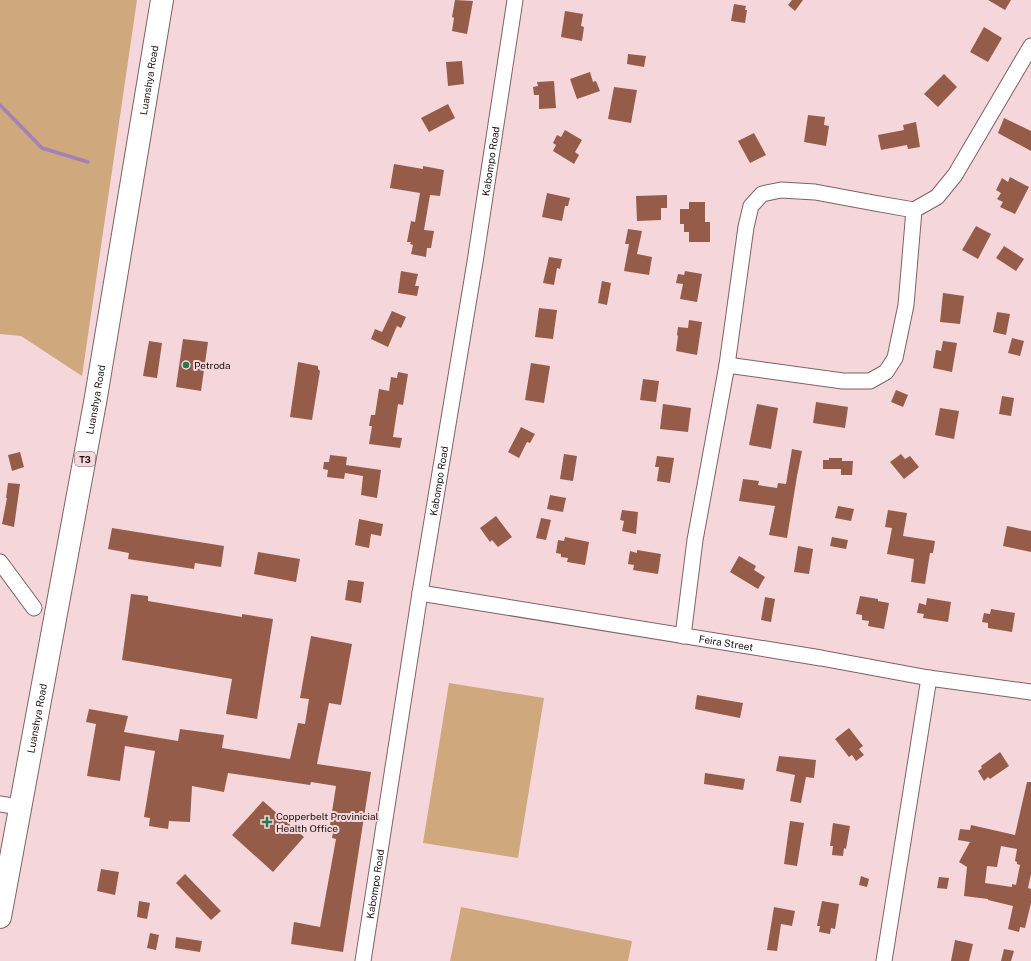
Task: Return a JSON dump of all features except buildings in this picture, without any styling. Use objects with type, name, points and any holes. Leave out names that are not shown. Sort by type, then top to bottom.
[{"type":"highway","name":"Luanshya Road","points":[[0,916],[10,806],[96,397],[162,0]]},
{"type":"street","name":"Kabompo Road","points":[[363,961],[420,594],[474,269],[515,0]]},
{"type":"street","points":[[683,636],[695,540],[727,365],[746,227],[751,206],[762,194],[781,190],[815,192],[914,210],[937,197],[955,175],[1031,46]]},
{"type":"street","points":[[727,365],[843,381],[870,381],[886,372],[895,358],[906,305],[914,210]]},
{"type":"street","points":[[0,562],[34,608]]},
{"type":"street","name":"Feira Street","points":[[420,594],[821,658],[929,678],[1031,692]]},
{"type":"street","points":[[884,961],[929,678]]},
{"type":"shaded area","points":[[0,0],[137,0],[82,376],[21,336],[0,334]]},
{"type":"shaded area","points":[[449,683],[544,698],[518,858],[423,843]]},
{"type":"shaded area","points":[[461,907],[632,941],[628,961],[450,961]]},
{"type":"waterway","points":[[0,105],[42,148],[88,162]]},
{"type":"place","name":"Petroda","points":[[186,365]]},
{"type":"place","name":"Copperbelt Provinicial Health Office","points":[[267,822]]}]
